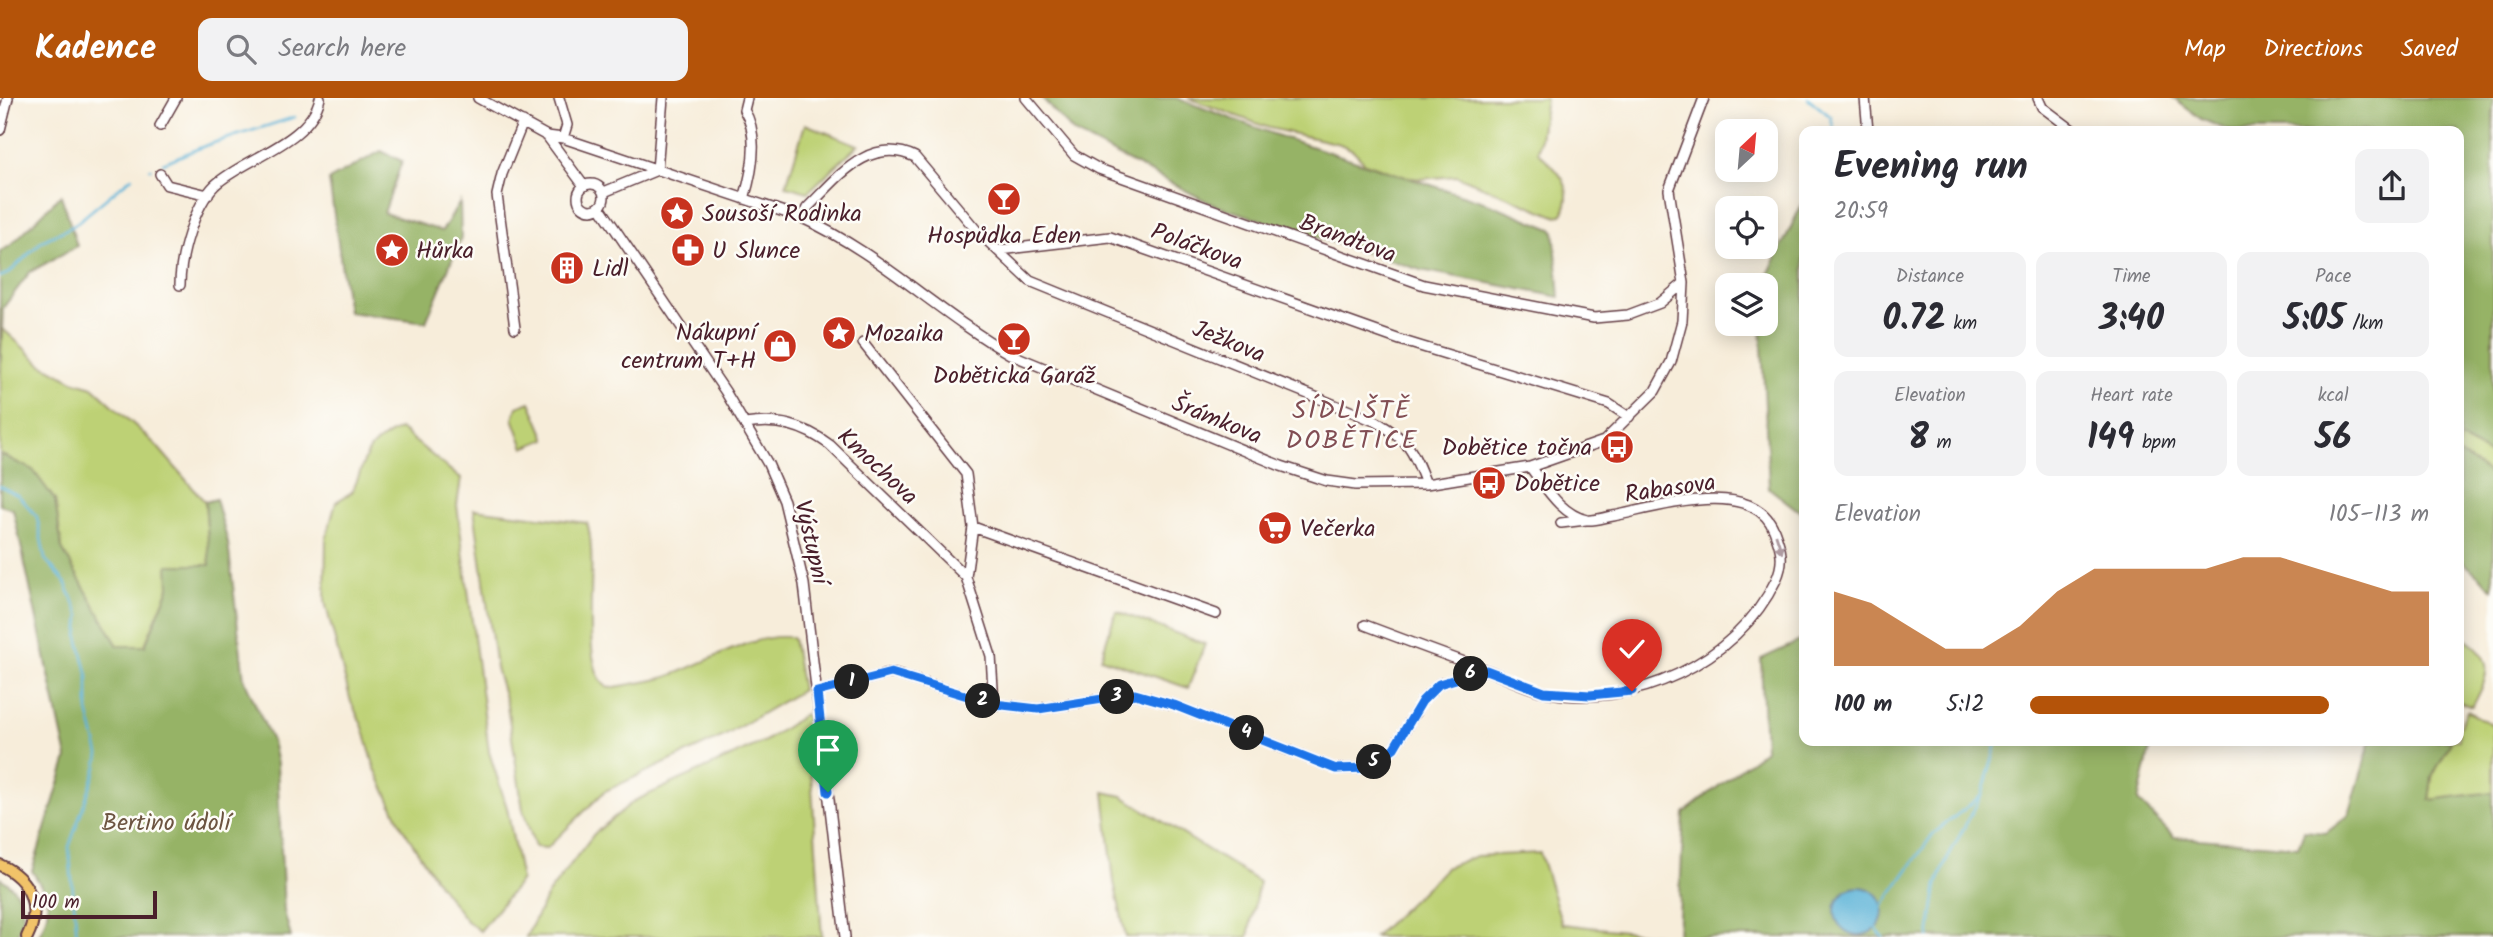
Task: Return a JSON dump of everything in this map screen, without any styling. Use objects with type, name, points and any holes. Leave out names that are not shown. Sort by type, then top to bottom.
[{"type":"main road","points":[[0,865],[22,879],[33,899],[35,909],[27,937]]},
{"type":"street","points":[[0,130],[8,98]]},
{"type":"street","points":[[160,126],[176,98]]},
{"type":"street","points":[[180,285],[180,262],[187,238],[208,195],[216,185],[269,154],[299,129],[308,120],[320,98]]},
{"type":"street","points":[[478,98],[547,136],[584,186]]},
{"type":"street","points":[[559,98],[567,125],[563,138]]},
{"type":"street","points":[[604,192],[657,170],[663,98]]},
{"type":"street","points":[[744,199],[753,168],[749,118],[744,110],[747,98]]},
{"type":"street","name":"Brandtova","points":[[1026,98],[1074,155],[1099,169],[1424,285],[1594,318],[1628,315],[1660,303],[1684,283]]},
{"type":"street","name":"Šrámkova","points":[[547,136],[563,138],[802,218],[840,235],[970,331],[1010,354],[1281,466],[1315,477],[1356,485],[1426,484],[1530,467],[1604,441],[1656,391],[1671,362],[1682,321],[1684,283],[1669,190],[1704,98]]},
{"type":"street","points":[[1866,98],[1868,126]]},
{"type":"street","points":[[2038,98],[2042,107],[2067,126]]},
{"type":"street","points":[[515,328],[498,195],[502,174],[523,122]]},
{"type":"street","points":[[802,218],[807,208],[858,160],[879,150],[901,151],[915,157],[977,230],[1000,250]]},
{"type":"street","points":[[160,174],[167,184],[208,195]]},
{"type":"street","points":[[595,184],[604,192],[604,202],[600,208],[589,210],[579,202],[578,197],[584,186],[595,184]]},
{"type":"street","name":"Výstupní","points":[[600,208],[746,424],[784,501],[797,544],[845,937]]},
{"type":"street","name":"Poláčkova","points":[[1000,250],[1110,237],[1400,340],[1609,404],[1629,416]]},
{"type":"street","name":"Ježkova","points":[[1000,250],[1030,281],[1377,422],[1412,447],[1426,484]]},
{"type":"street","name":"Kmochova","points":[[863,343],[966,474],[973,527],[966,577],[990,656],[994,704]]},
{"type":"street","name":"Kmochova","points":[[746,424],[763,422],[809,429],[830,445],[966,577]]},
{"type":"street","points":[[1604,441],[1613,453]]},
{"type":"street","points":[[1530,467],[1562,508],[1587,520]]},
{"type":"street","name":"Rabasova","points":[[1365,625],[1544,692],[1590,695],[1632,691],[1669,679],[1703,661],[1732,636],[1766,599],[1778,577],[1783,553],[1771,523],[1758,509],[1734,499],[1704,500],[1561,523]]},
{"type":"street","points":[[973,527],[1216,614]]},
{"type":"street","points":[[817,692],[891,673],[994,704],[1038,709],[1135,694],[1174,705],[1336,769],[1367,768],[1394,748],[1422,701],[1439,684],[1486,670]]},
{"type":"green space","points":[[1042,98],[1176,98],[1273,134],[1493,205],[1554,230],[1560,297],[1421,270],[1214,205],[1074,133]]},
{"type":"green space","points":[[1188,98],[1546,98],[1538,152],[1563,180],[1566,205],[1562,215],[1555,216],[1457,176],[1420,179],[1405,177],[1365,163],[1353,150],[1340,144],[1269,128]]},
{"type":"green space","points":[[2173,98],[2493,98],[2493,456],[2464,441],[2464,126],[2218,126],[2201,119]]},
{"type":"green space","points":[[805,124],[858,145],[808,192],[786,186]]},
{"type":"green space","points":[[381,151],[402,161],[384,213],[442,231],[460,202],[461,238],[426,322],[348,312],[329,180]]},
{"type":"green space","points":[[61,195],[77,246],[30,272],[3,308],[0,379],[0,251],[10,246]]},
{"type":"green space","points":[[1799,210],[1799,511],[1769,488],[1762,336],[1778,336],[1778,273],[1769,273],[1778,259]]},
{"type":"green space","points":[[1,327],[41,364],[73,381],[93,387],[156,445],[205,502],[210,565],[169,565],[169,588],[144,647],[118,646],[62,549],[55,500],[0,454]]},
{"type":"green space","points":[[530,402],[546,439],[524,448],[513,418],[517,407]]},
{"type":"green space","points":[[400,429],[461,479],[457,505],[489,752],[507,808],[521,880],[480,931],[466,920],[438,883],[402,827],[375,769],[363,727],[351,702],[325,602],[326,539],[336,502],[352,492],[371,448]]},
{"type":"green space","points":[[2464,441],[2493,456],[2493,476],[2464,457]]},
{"type":"green space","name":"Bertino údolí","points":[[0,454],[33,470],[55,500],[62,549],[118,646],[145,646],[169,588],[168,565],[210,565],[205,502],[216,499],[228,543],[244,679],[272,741],[277,764],[284,911],[291,937],[38,937],[48,910],[46,896],[32,871],[67,758],[13,509],[0,505]]},
{"type":"green space","points":[[2464,457],[2493,476],[2493,589],[2464,563]]},
{"type":"green space","points":[[474,509],[587,523],[591,562],[593,659],[599,676],[608,688],[666,677],[746,644],[779,637],[793,638],[802,690],[724,736],[605,791],[547,848],[535,847],[523,810],[507,705],[496,668]]},
{"type":"green space","points":[[1116,611],[1205,644],[1188,688],[1101,658]]},
{"type":"green space","points":[[2464,639],[2478,650],[2486,665],[2484,684],[2472,707],[2464,703]]},
{"type":"green space","points":[[1799,641],[1799,746],[2151,746],[2138,801],[2174,837],[2298,847],[2304,831],[2326,833],[2349,815],[2369,746],[2449,746],[2432,777],[2429,800],[2493,792],[2493,937],[1678,937],[1684,813],[1765,750],[1761,659]]},
{"type":"green space","points":[[2467,711],[2493,725],[2493,792],[2429,801],[2432,777],[2449,746],[2464,746],[2464,717]]},
{"type":"green space","points":[[807,713],[822,937],[526,937],[548,894],[594,834],[634,801],[765,741]]},
{"type":"green space","points":[[1104,792],[1122,796],[1259,882],[1248,937],[1126,937],[1114,882]]},
{"type":"green space","points":[[1540,853],[1562,924],[1678,937],[1374,937],[1447,867],[1476,856]]},
{"type":"green space","points":[[0,878],[14,889],[22,904],[22,920],[16,937],[0,937]]},
{"type":"water","points":[[1859,887],[1876,894],[1883,911],[1876,928],[1859,935],[1842,928],[1835,911],[1842,894]]},
{"type":"waterway","points":[[1808,98],[1831,117],[1833,126]]},
{"type":"waterway","points":[[163,163],[207,145],[295,117]]},
{"type":"waterway","points":[[0,277],[9,273],[42,241],[73,226],[132,177]]},
{"type":"waterway","points":[[0,486],[19,496],[37,517],[45,559],[65,582],[80,616],[78,637],[88,676],[88,711],[99,754],[69,847],[77,937]]},
{"type":"waterway","points":[[1881,908],[1933,834],[1982,795],[1996,746]]},
{"type":"waterway","points":[[1929,937],[1937,885],[1947,859],[1980,798]]},
{"type":"waterway","points":[[1874,926],[1883,937]]},
{"type":"place","name":"Hospůdka Eden","points":[[1004,199]]},
{"type":"place","name":"Sousoší Rodinka","points":[[677,213]]},
{"type":"place","name":"Hůrka","points":[[392,250]]},
{"type":"place","name":"U Slunce","points":[[688,250]]},
{"type":"place","name":"Lidl","points":[[567,268]]},
{"type":"place","name":"Mozaika","points":[[839,333]]},
{"type":"place","name":"Dobětická Garáž","points":[[1014,339]]},
{"type":"place","name":"Nákupní centrum T+H","points":[[780,346]]},
{"type":"place","name":"Dobětice točna","points":[[1617,447]]},
{"type":"place","name":"Dobětice","points":[[1489,483]]},
{"type":"place","name":"Večerka","points":[[1275,528]]},
{"type":"district","name":"SÍDLIŠTĚ DOBĚTICE","points":[[1352,424]]},
{"type":"route","points":[[828,792],[817,692],[891,673],[994,704],[1038,709],[1135,694],[1174,705],[1336,769],[1367,768],[1394,748],[1422,701],[1439,684],[1486,670],[1544,692],[1590,695],[1632,691]]}]
